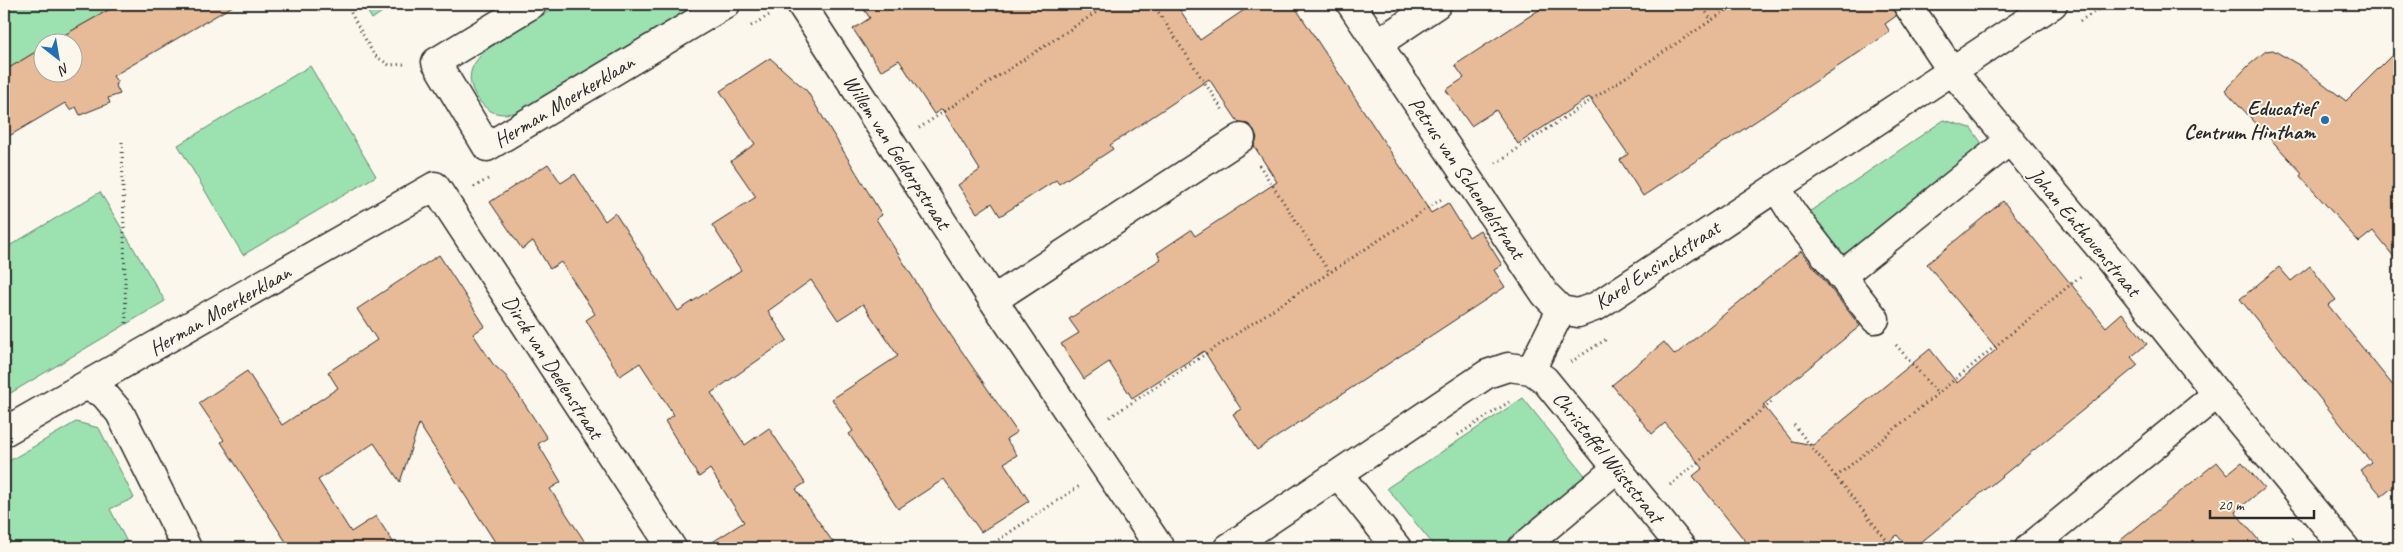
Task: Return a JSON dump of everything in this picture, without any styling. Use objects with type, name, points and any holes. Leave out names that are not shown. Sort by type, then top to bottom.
[{"type":"street","points":[[436,62],[532,4]]},
{"type":"street","name":"Herman Moerkerklaan","points":[[436,62],[487,147],[726,4]]},
{"type":"street","name":"Willem van Geldorpstraat","points":[[801,4],[1082,435],[1160,548]]},
{"type":"street","name":"Petrus van Schendelstraat","points":[[1351,4],[1468,182],[1545,294],[1561,310]]},
{"type":"street","points":[[1377,44],[1437,4]]},
{"type":"street","name":"Johan Enthovenstraat","points":[[1908,4],[1952,71],[2106,255],[2217,394],[2346,548]]},
{"type":"street","name":"Karel Ensinckstraat","points":[[1561,310],[1578,313],[1597,306],[2053,4]]},
{"type":"street","points":[[993,300],[1241,138]]},
{"type":"street","points":[[1841,276],[2009,141]]},
{"type":"street","name":"Herman Moerkerklaan","points":[[4,432],[435,186]]},
{"type":"street","name":"Dirck van Deelenstraat","points":[[435,186],[672,548]]},
{"type":"street","points":[[1776,187],[1793,214],[1875,319]]},
{"type":"street","points":[[1228,548],[1487,374],[1508,367],[1531,370],[1561,310]]},
{"type":"street","name":"Christoffel Wüststraat","points":[[1531,370],[1545,380],[1682,548]]},
{"type":"street","points":[[85,386],[102,393],[120,413],[187,548]]},
{"type":"street","points":[[2029,548],[2217,394]]},
{"type":"street","points":[[1522,548],[1616,468]]},
{"type":"street","points":[[1338,474],[1397,548]]},
{"type":"path","points":[[892,146],[1109,4]]},
{"type":"path","points":[[1701,4],[1711,20]]},
{"type":"path","points":[[1082,435],[1736,4]]},
{"type":"path","points":[[347,5],[374,55],[390,65],[436,62]]},
{"type":"path","points":[[1836,477],[2106,255]]},
{"type":"path","points":[[1896,345],[1938,394]]},
{"type":"path","points":[[1646,504],[1774,400]]},
{"type":"path","points":[[1794,426],[1893,548]]},
{"type":"path","points":[[986,548],[1107,469]]},
{"type":"green space","points":[[4,4],[119,4],[70,32],[32,32],[32,54],[4,71]]},
{"type":"green space","points":[[363,4],[391,4],[392,5],[372,19]]},
{"type":"green space","points":[[561,4],[701,4],[522,111],[500,114],[490,111],[481,103],[473,90],[470,79],[472,69],[477,60],[494,44]]},
{"type":"green space","points":[[310,66],[376,176],[243,255],[178,145]]},
{"type":"green space","points":[[1944,120],[1971,128],[1985,148],[1857,253],[1834,254],[1803,216]]},
{"type":"green space","points":[[100,192],[165,301],[4,397],[4,249]]},
{"type":"green space","points":[[1523,398],[1587,478],[1501,548],[1436,548],[1387,488]]},
{"type":"green space","points":[[76,422],[99,428],[134,498],[110,509],[130,548],[4,548],[4,464]]},
{"type":"building","points":[[119,4],[236,4],[113,76],[118,83],[115,84],[120,94],[108,98],[110,103],[80,115],[76,107],[70,110],[65,103],[4,139],[4,71],[32,54],[32,82],[82,82],[82,32],[70,32]]},
{"type":"building","points":[[860,4],[1053,4],[1056,6],[1061,4],[1176,4],[1200,40],[1253,4],[1293,4],[1431,213],[1448,203],[1469,237],[1480,230],[1502,265],[1494,270],[1505,287],[1257,450],[1233,414],[1241,409],[1204,351],[1132,398],[1109,362],[1084,379],[1061,344],[1079,333],[1069,319],[1161,259],[1157,253],[1191,230],[1195,236],[1277,182],[1254,146],[1257,138],[1254,130],[1248,124],[1239,123],[1209,79],[1110,145],[1113,149],[1059,184],[1056,180],[1000,216],[992,203],[977,213],[958,185],[980,170],[942,109],[934,114],[899,60],[881,71],[853,29],[870,18]]},
{"type":"building","points":[[1548,4],[1892,4],[1896,16],[1885,24],[1890,32],[1643,196],[1620,160],[1628,154],[1589,97],[1518,144],[1496,110],[1471,126],[1446,90],[1464,78],[1455,65]]},
{"type":"building","name":"Educatief Centrum Hintham","points":[[2399,48],[2399,263],[2373,231],[2359,242],[2300,176],[2302,173],[2225,90],[2248,66],[2266,51],[2273,50],[2299,65],[2346,101]]},
{"type":"building","points":[[770,58],[807,91],[882,215],[876,219],[933,309],[1017,432],[1006,439],[1017,455],[1004,463],[1029,501],[981,532],[944,479],[898,509],[849,434],[853,431],[832,399],[898,356],[863,304],[838,320],[811,280],[768,311],[787,340],[711,393],[745,445],[769,428],[805,483],[796,489],[837,548],[703,548],[744,522],[710,469],[699,477],[665,421],[674,415],[640,363],[620,376],[586,320],[595,314],[561,262],[550,269],[533,241],[522,249],[490,202],[548,164],[561,183],[575,174],[605,221],[615,213],[678,311],[741,270],[712,225],[756,197],[731,161],[755,144],[720,91]]},
{"type":"building","points":[[2003,201],[2106,327],[2122,313],[2147,344],[2131,357],[2138,365],[1914,548],[1908,548],[1897,535],[1882,548],[1751,548],[1693,476],[1703,468],[1665,423],[1652,434],[1612,385],[1664,342],[1675,355],[1801,251],[1860,326],[1763,405],[1792,441],[1813,445],[1930,349],[1957,383],[1997,349],[1927,264]]},
{"type":"building","points":[[439,255],[485,326],[473,334],[493,364],[506,376],[547,438],[538,444],[561,482],[550,489],[589,548],[499,548],[419,424],[400,482],[374,443],[318,480],[351,532],[376,516],[397,548],[290,548],[221,442],[224,440],[199,403],[247,371],[282,425],[338,388],[328,372],[377,340],[357,309]]},
{"type":"building","points":[[2310,266],[2336,300],[2328,305],[2399,393],[2399,497],[2392,488],[2382,496],[2360,470],[2371,462],[2240,299],[2279,267],[2291,281]]},
{"type":"building","points":[[2217,462],[2227,474],[2242,462],[2264,488],[2235,512],[2265,548],[2111,548]]},
{"type":"place","name":"Educatief Centrum Hintham","points":[[2325,120]]}]
